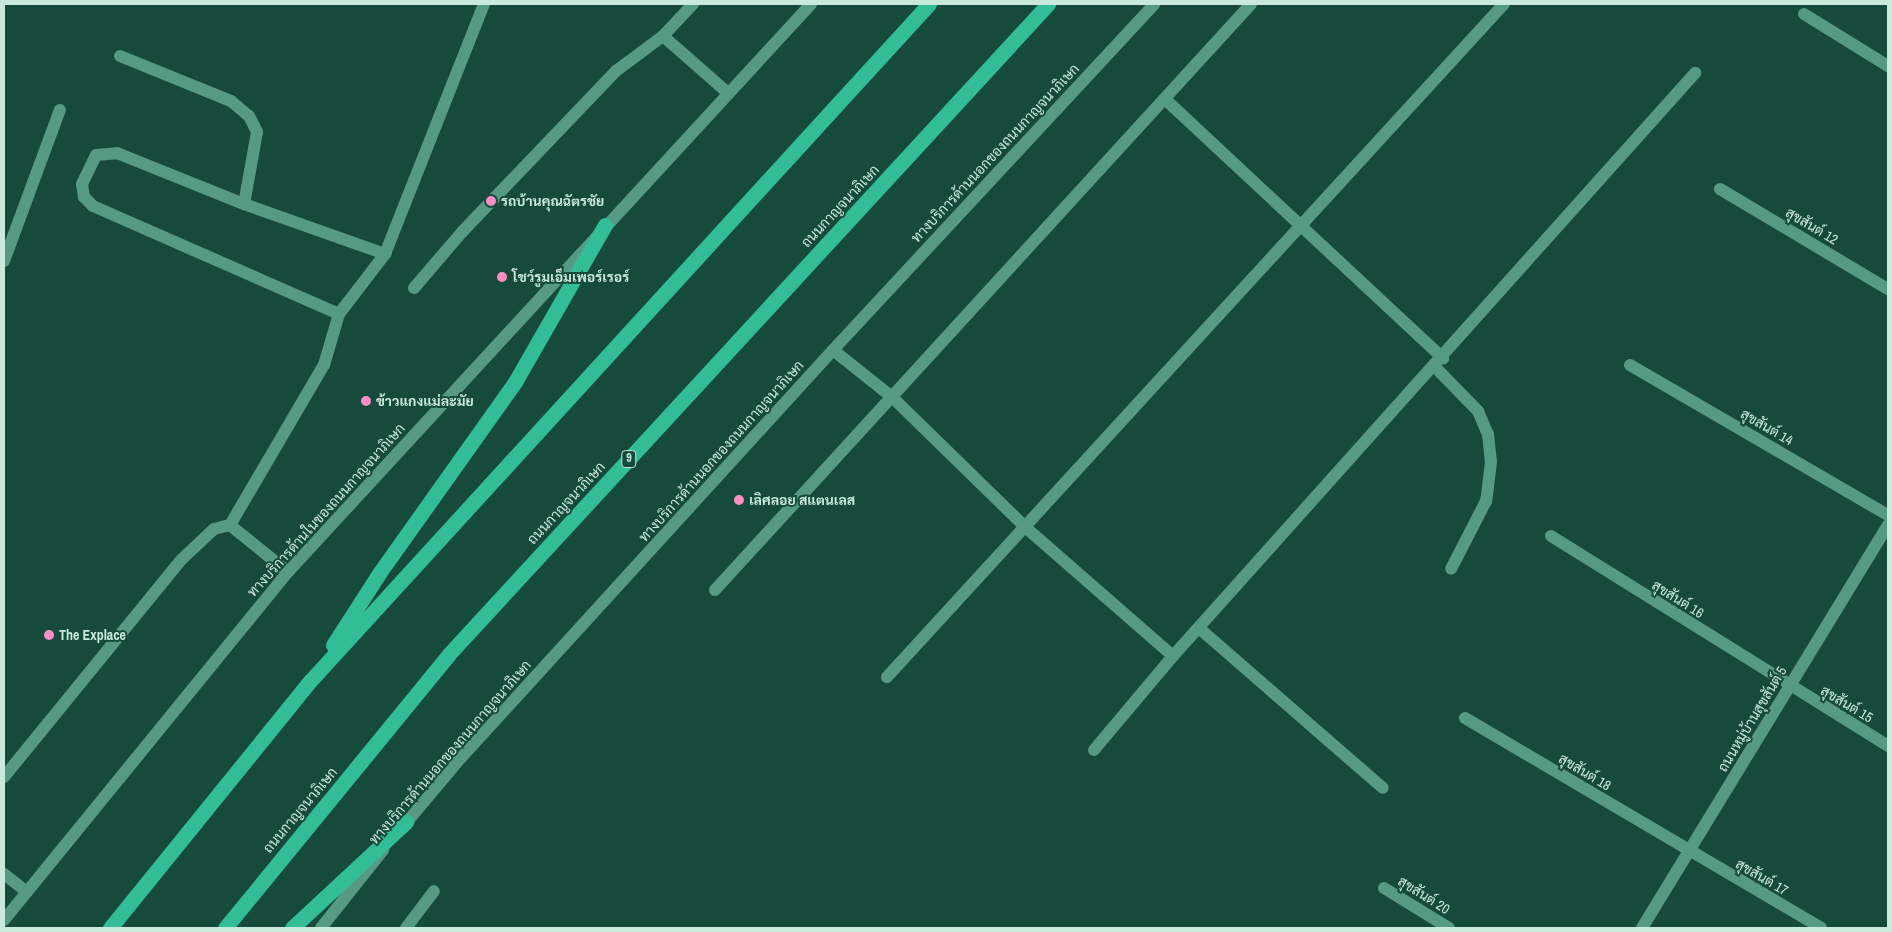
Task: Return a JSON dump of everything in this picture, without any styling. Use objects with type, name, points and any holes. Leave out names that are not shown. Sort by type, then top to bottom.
[{"type":"highway","points":[[110,928],[311,680],[929,4]]},
{"type":"highway","name":"ถนนกาญจนาภิเษก","points":[[224,928],[449,654],[1048,4]]},
{"type":"highway","points":[[311,680],[380,572],[514,382],[605,225]]},
{"type":"highway","points":[[292,928],[406,822]]},
{"type":"street","points":[[4,777],[182,559],[214,529],[230,525],[324,365],[339,314],[385,254],[484,4]]},
{"type":"street","points":[[414,288],[462,232],[616,71],[663,36],[693,4]]},
{"type":"street","name":"ทางบริการด้านในของถนนกาญจนาภิเษก","points":[[4,920],[288,572],[605,225],[812,4]]},
{"type":"street","name":"ทางบริการด้านนอกของถนนกาญจนาภิเษก","points":[[321,928],[406,822],[833,350],[1154,4]]},
{"type":"street","points":[[715,590],[1166,100],[1251,4]]},
{"type":"street","points":[[887,677],[1298,226],[1504,4]]},
{"type":"street","points":[[1804,14],[1888,66]]},
{"type":"street","points":[[663,36],[728,93]]},
{"type":"street","points":[[120,56],[231,101],[249,116],[257,132],[244,204]]},
{"type":"street","points":[[1094,750],[1174,656],[1695,74]]},
{"type":"street","points":[[1166,100],[1439,362],[1478,411],[1488,434],[1490,462],[1486,501],[1452,569]]},
{"type":"street","points":[[4,261],[60,110]]},
{"type":"street","points":[[339,314],[93,206],[84,196],[82,184],[96,155],[117,153],[244,204],[385,254]]},
{"type":"street","name":"สุขสันต์ 12","points":[[1720,189],[1888,289]]},
{"type":"street","points":[[833,350],[892,398],[1024,526],[1174,656]]},
{"type":"street","name":"สุขสันต์ 14","points":[[1630,365],[1888,516]]},
{"type":"street","points":[[230,525],[288,572]]},
{"type":"street","name":"ถนนหมู่บ้านสุขสันต์ 5","points":[[1642,928],[1888,525]]},
{"type":"street","name":"สุขสันต์ 16","points":[[1551,536],[1790,687]]},
{"type":"street","points":[[1200,629],[1382,788]]},
{"type":"street","name":"สุขสันต์ 15","points":[[1790,687],[1888,746]]},
{"type":"street","name":"สุขสันต์ 18","points":[[1465,718],[1689,852]]},
{"type":"street","name":"สุขสันต์ 17","points":[[1689,852],[1821,928]]},
{"type":"street","points":[[4,874],[27,892]]},
{"type":"street","name":"สุขสันต์ 20","points":[[1384,888],[1449,928]]},
{"type":"street","points":[[406,928],[434,891]]},
{"type":"place","name":"รถบ้านคุณฉัตรชัย","points":[[491,201]]},
{"type":"place","name":"โชว์รูมเอ็มเพอร์เรอร์","points":[[502,277]]},
{"type":"place","name":"ข้าวแกงแม่ละมัย","points":[[366,401]]},
{"type":"place","name":"เลิศลอย สแตนเลส","points":[[739,500]]},
{"type":"place","name":"The Explace","points":[[49,635]]}]
